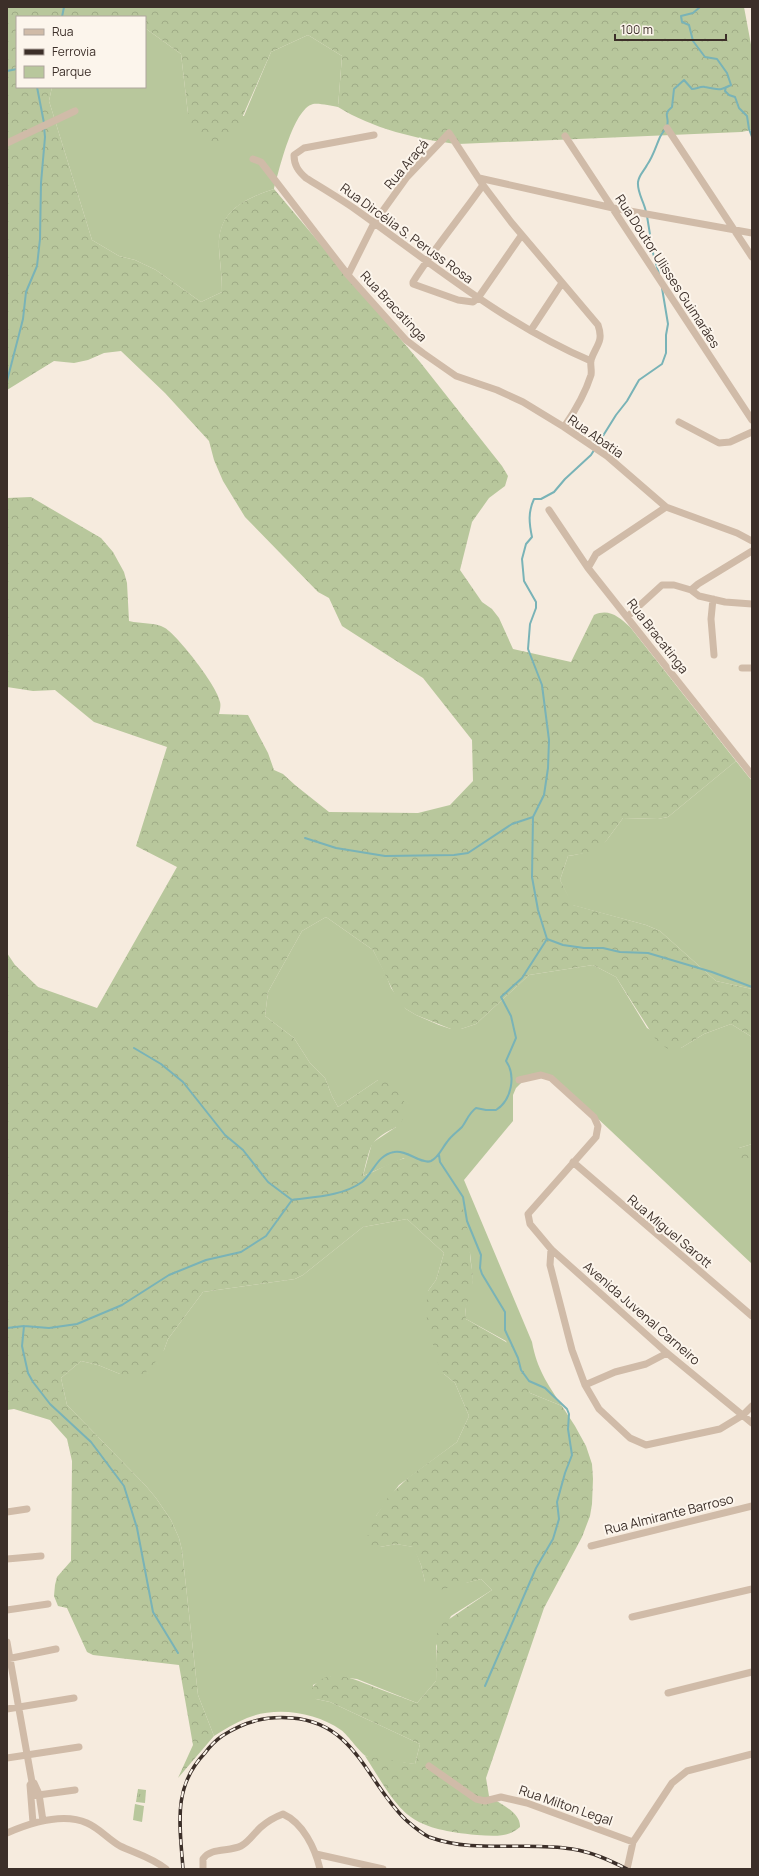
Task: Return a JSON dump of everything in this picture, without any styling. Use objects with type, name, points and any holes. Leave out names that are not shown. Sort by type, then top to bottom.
[{"type":"street","points":[[7,143],[75,111]]},
{"type":"street","points":[[667,128],[752,257]]},
{"type":"street","name":"Rua Araçá","points":[[348,275],[374,223],[407,177],[449,133],[479,178]]},
{"type":"street","name":"Rua Dircélia S. Peruss Rosa","points":[[374,135],[304,148],[294,155],[294,163],[300,173],[306,178],[374,223],[478,298],[562,348],[590,361]]},
{"type":"street","name":"Rua Doutor Ulisses Guimarães","points":[[565,136],[752,420]]},
{"type":"street","name":"Rua Bracatinga","points":[[253,159],[261,162],[348,275],[406,340],[423,354]]},
{"type":"street","points":[[479,178],[612,208],[752,232]]},
{"type":"street","points":[[479,178],[521,236],[598,325],[601,334],[600,340],[590,361],[591,373],[577,407],[564,427]]},
{"type":"street","points":[[483,185],[412,282],[415,285],[458,300],[473,302],[478,298],[521,236]]},
{"type":"street","points":[[531,330],[562,283]]},
{"type":"street","name":"Rua Abatia","points":[[423,354],[456,376],[497,390],[523,402],[564,427],[607,456],[666,507],[737,533],[752,541]]},
{"type":"street","points":[[679,422],[719,443],[730,442],[752,432]]},
{"type":"street","points":[[588,568],[596,554],[666,507]]},
{"type":"street","name":"Rua Bracatinga","points":[[549,510],[588,568],[749,766],[752,775]]},
{"type":"street","points":[[691,590],[698,584],[752,552]]},
{"type":"street","points":[[627,617],[662,586],[674,585],[691,590],[699,596],[725,602],[752,604]]},
{"type":"street","points":[[713,599],[711,619],[714,655]]},
{"type":"street","points":[[742,668],[752,668]]},
{"type":"street","points":[[520,1080],[541,1075],[551,1078],[594,1117],[598,1126],[596,1137],[573,1162]]},
{"type":"street","name":"Avenida Juvenal Carneiro","points":[[573,1162],[528,1214],[530,1224],[551,1249],[667,1353],[752,1423]]},
{"type":"street","name":"Rua Miguel Sarott","points":[[573,1162],[752,1316]]},
{"type":"street","points":[[551,1249],[550,1265],[572,1350],[585,1385],[599,1409],[630,1438],[646,1445],[720,1429],[743,1415],[752,1406]]},
{"type":"street","points":[[585,1385],[615,1372],[646,1364],[667,1353]]},
{"type":"street","name":"Rua Almirante Barroso","points":[[591,1546],[752,1506]]},
{"type":"street","points":[[7,1512],[27,1509]]},
{"type":"street","points":[[7,1560],[41,1556]]},
{"type":"street","points":[[632,1617],[752,1589]]},
{"type":"street","points":[[7,1610],[48,1604]]},
{"type":"street","points":[[7,1642],[8,1659],[32,1782],[30,1785],[35,1795],[43,1821]]},
{"type":"street","points":[[8,1659],[56,1649]]},
{"type":"street","points":[[668,1693],[752,1672]]},
{"type":"street","points":[[7,1708],[74,1698]]},
{"type":"street","points":[[7,1758],[79,1747]]},
{"type":"street","points":[[627,1869],[633,1842],[672,1783],[688,1771],[752,1754]]},
{"type":"street","name":"Rua Milton Legal","points":[[429,1766],[476,1799],[486,1801],[501,1797],[527,1803],[633,1842]]},
{"type":"street","points":[[35,1795],[42,1796],[75,1790]]},
{"type":"street","points":[[33,1823],[35,1795]]},
{"type":"street","points":[[203,1869],[203,1859],[209,1852],[234,1849],[243,1845],[262,1826],[273,1818],[283,1814],[292,1818],[297,1824],[316,1854],[320,1869]]},
{"type":"street","points":[[7,1833],[33,1823],[71,1818],[88,1823],[118,1845],[160,1864],[166,1869]]},
{"type":"street","points":[[316,1854],[383,1869]]},
{"type":"green space","points":[[7,7],[744,7],[752,50],[752,130],[741,132],[458,144],[396,132],[365,121],[338,107],[342,56],[308,35],[271,52],[238,127],[225,139],[211,143],[202,140],[191,126],[188,114],[181,54],[146,29],[146,16],[16,16],[16,88],[52,88],[49,101],[92,240],[119,256],[135,260],[156,270],[201,302],[222,292],[219,248],[220,235],[228,216],[234,208],[243,202],[274,189],[420,362],[502,466],[508,476],[505,486],[489,498],[472,522],[460,570],[482,602],[492,609],[499,618],[513,649],[571,662],[594,615],[599,613],[609,613],[614,615],[630,627],[736,761],[668,817],[658,819],[623,818],[601,848],[592,852],[568,856],[560,880],[573,905],[646,925],[660,931],[716,981],[752,989],[752,1037],[731,1024],[704,1034],[681,1048],[670,1050],[658,1043],[616,977],[593,965],[529,975],[476,1024],[461,1029],[451,1029],[416,1015],[406,1009],[398,1001],[373,950],[326,917],[302,931],[268,992],[265,1016],[294,1038],[310,1063],[325,1078],[338,1107],[378,1080],[386,1080],[397,1088],[407,1107],[405,1115],[398,1125],[374,1142],[370,1148],[363,1176],[394,1161],[414,1158],[422,1160],[428,1164],[448,1184],[460,1201],[466,1219],[473,1280],[472,1289],[466,1307],[466,1319],[513,1346],[521,1361],[530,1393],[562,1406],[586,1446],[592,1464],[593,1479],[590,1516],[582,1537],[544,1608],[486,1778],[489,1796],[514,1813],[519,1822],[520,1827],[505,1835],[489,1836],[453,1832],[434,1828],[408,1815],[388,1792],[365,1756],[415,1764],[420,1744],[330,1702],[316,1699],[309,1694],[315,1685],[322,1679],[330,1676],[338,1676],[356,1680],[417,1703],[436,1681],[437,1634],[442,1624],[492,1590],[481,1579],[440,1590],[431,1589],[425,1582],[421,1565],[413,1547],[396,1544],[380,1547],[371,1545],[367,1537],[376,1516],[389,1496],[409,1477],[457,1442],[469,1416],[455,1383],[444,1374],[437,1361],[427,1319],[426,1307],[428,1291],[436,1280],[444,1253],[407,1219],[363,1227],[303,1275],[295,1279],[203,1292],[168,1339],[164,1350],[151,1368],[143,1374],[131,1376],[120,1374],[98,1365],[81,1361],[61,1378],[67,1405],[146,1486],[171,1520],[179,1538],[182,1550],[198,1695],[214,1736],[178,1778],[193,1745],[179,1665],[93,1655],[87,1652],[67,1608],[58,1606],[54,1596],[57,1577],[71,1561],[72,1461],[67,1439],[50,1420],[14,1409],[7,1410],[7,953],[15,965],[38,987],[97,1008],[177,867],[136,846],[167,747],[94,722],[55,690],[33,691],[7,687],[7,498],[31,497],[101,538],[113,552],[124,572],[127,583],[129,621],[161,626],[171,633],[197,662],[218,695],[220,703],[219,714],[248,715],[268,753],[274,770],[283,774],[329,812],[418,813],[450,805],[473,781],[472,740],[423,678],[342,626],[329,598],[318,592],[245,517],[223,481],[214,460],[209,441],[165,393],[121,351],[104,353],[88,360],[74,363],[54,361],[7,390]]},
{"type":"green space","points":[[146,29],[181,54],[188,114],[244,116],[271,52],[308,35],[342,56],[338,107],[313,104],[306,108],[293,128],[283,156],[274,189],[243,202],[234,208],[228,216],[223,225],[220,236],[219,249],[222,292],[201,302],[156,270],[135,260],[119,256],[92,240],[49,101],[52,88],[146,88]]},
{"type":"green space","points":[[736,761],[752,781],[752,989],[716,981],[660,931],[646,925],[572,905],[560,880],[568,856],[589,852],[601,846],[623,818],[658,819],[668,817]]},
{"type":"green space","points":[[326,917],[373,950],[391,988],[406,1009],[416,1015],[451,1029],[461,1029],[476,1024],[529,975],[593,965],[616,977],[647,1028],[681,1048],[704,1034],[731,1024],[752,1037],[752,1144],[739,1148],[752,1166],[752,1264],[558,1081],[540,1076],[523,1081],[516,1088],[513,1095],[513,1121],[464,1180],[532,1342],[540,1368],[547,1383],[562,1406],[530,1393],[506,1341],[466,1319],[466,1305],[473,1281],[470,1253],[404,1158],[363,1176],[372,1143],[396,1127],[378,1080],[338,1107],[325,1078],[310,1063],[294,1038],[265,1016],[268,992],[302,931]]},
{"type":"green space","points":[[752,1144],[752,1166],[736,1158],[735,1152],[739,1148]]},
{"type":"green space","points":[[407,1219],[444,1253],[436,1280],[428,1291],[444,1374],[455,1383],[469,1416],[457,1442],[399,1485],[376,1516],[380,1547],[396,1544],[414,1547],[421,1565],[425,1582],[465,1583],[481,1579],[492,1590],[451,1616],[436,1646],[436,1681],[417,1703],[357,1679],[332,1676],[313,1685],[316,1699],[330,1702],[420,1744],[415,1764],[383,1760],[366,1756],[341,1730],[319,1719],[295,1713],[270,1712],[258,1714],[238,1722],[214,1736],[198,1695],[182,1550],[179,1538],[171,1520],[146,1486],[67,1405],[61,1378],[81,1361],[98,1365],[120,1374],[164,1350],[168,1339],[203,1292],[295,1279],[303,1275],[363,1227]]},
{"type":"green space","points":[[138,1789],[146,1790],[145,1803],[136,1802]]},
{"type":"green space","points":[[135,1804],[144,1806],[142,1822],[133,1820]]},
{"type":"waterway","points":[[62,16],[64,7]]},
{"type":"waterway","points":[[646,212],[638,182],[640,175],[651,159],[660,137],[667,126],[667,112],[672,107],[674,89],[684,80],[692,89],[703,87],[723,89],[731,85],[727,73],[717,59],[705,57],[693,41],[689,25],[682,22],[681,16],[693,13],[700,7]]},
{"type":"waterway","points":[[7,71],[16,69]]},
{"type":"waterway","points":[[726,87],[725,91],[729,95],[735,97],[739,108],[747,116],[752,137]]},
{"type":"waterway","points":[[37,88],[44,123]]},
{"type":"waterway","points":[[7,381],[23,319],[26,292],[37,266],[40,239],[41,183],[45,137],[44,127]]},
{"type":"waterway","points":[[647,216],[653,253],[659,274]]},
{"type":"waterway","points":[[7,1328],[24,1326],[49,1328],[77,1324],[122,1305],[169,1275],[206,1260],[241,1252],[266,1236],[292,1200],[328,1195],[354,1187],[366,1178],[380,1160],[388,1154],[394,1152],[404,1153],[427,1162],[431,1161],[438,1155],[450,1138],[462,1127],[470,1114],[476,1108],[496,1110],[506,1100],[511,1087],[511,1073],[506,1061],[516,1038],[511,1016],[501,997],[522,978],[547,939],[538,910],[532,877],[533,817],[544,795],[548,768],[549,740],[542,685],[528,649],[530,624],[536,608],[536,602],[524,581],[522,559],[526,544],[532,537],[530,513],[534,499],[541,499],[554,492],[565,479],[591,455],[616,415],[627,401],[639,380],[662,364],[666,353],[666,335],[668,324],[662,288]]},
{"type":"waterway","points":[[305,838],[336,848],[385,856],[454,855],[468,853],[512,824],[533,817]]},
{"type":"waterway","points":[[547,939],[563,945],[584,948],[603,948],[620,952],[648,953],[712,972],[752,987]]},
{"type":"waterway","points":[[134,1048],[161,1064],[183,1082],[225,1135],[243,1150],[268,1182],[292,1200]]},
{"type":"waterway","points":[[439,1155],[440,1162],[463,1197],[467,1221],[481,1255],[480,1268],[482,1274],[505,1312],[505,1330],[518,1358],[521,1370],[529,1381],[545,1388],[567,1409],[569,1414],[568,1429],[572,1455],[557,1502],[559,1519],[553,1539],[536,1568],[485,1686]]},
{"type":"waterway","points":[[24,1326],[22,1346],[28,1373],[33,1382],[50,1404],[91,1442],[124,1486],[137,1528],[153,1612],[178,1653]]},
{"type":"railway","points":[[183,1869],[180,1808],[187,1779],[194,1766],[209,1748],[222,1736],[247,1723],[273,1718],[292,1718],[314,1722],[331,1731],[346,1743],[358,1757],[393,1805],[406,1820],[429,1837],[464,1845],[536,1846],[579,1850],[593,1854],[627,1869]]}]
